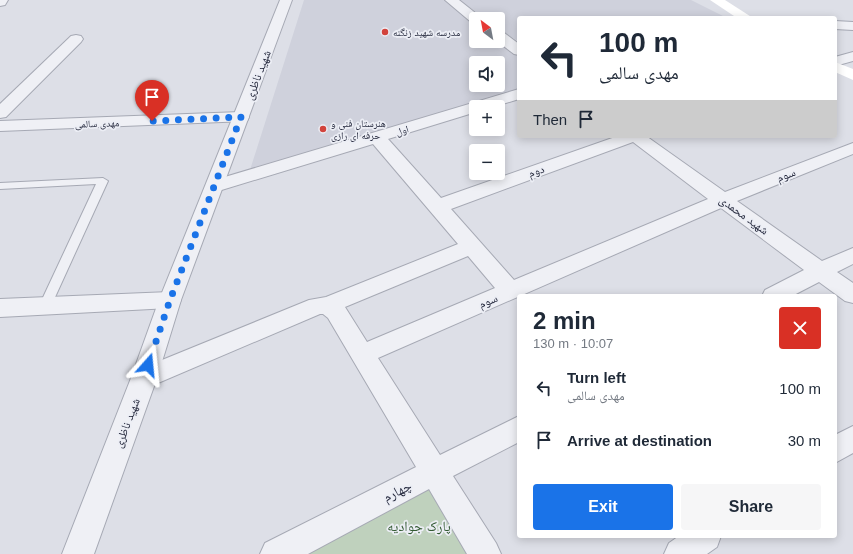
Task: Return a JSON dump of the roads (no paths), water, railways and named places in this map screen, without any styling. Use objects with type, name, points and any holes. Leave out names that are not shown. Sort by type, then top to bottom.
[{"type":"main road","points":[[716,0],[743,16]]},
{"type":"main road","points":[[837,67],[853,75]]},
{"type":"street","name":"شهید ناظری","points":[[78,554],[144,378],[170,300],[286,0]]},
{"type":"street","points":[[451,0],[469,14]]},
{"type":"street","points":[[837,25],[853,26]]},
{"type":"street","points":[[0,113],[76,39]]},
{"type":"street","points":[[505,40],[517,49]]},
{"type":"street","points":[[837,61],[853,56]]},
{"type":"street","name":"اول","points":[[215,186],[517,95]]},
{"type":"street","name":"مهدی سالمی","points":[[0,126],[241,117]]},
{"type":"street","points":[[377,137],[512,291]]},
{"type":"street","name":"دوم","points":[[437,207],[628,138]]},
{"type":"street","name":"شهید محمدی","points":[[637,138],[853,295]]},
{"type":"street","name":"سوم","points":[[363,354],[722,200],[853,148]]},
{"type":"street","points":[[144,378],[317,306],[328,305],[472,246]]},
{"type":"street","points":[[777,294],[853,255]]},
{"type":"street","points":[[0,308],[170,300]]},
{"type":"street","points":[[328,305],[336,312],[363,354],[485,554]]},
{"type":"street","name":"چهارم","points":[[276,554],[517,429]]},
{"type":"street","points":[[837,449],[853,438]]},
{"type":"street","points":[[680,554],[703,538]]},
{"type":"lane","points":[[0,186],[103,182],[45,306]]},
{"type":"place","name":"مدرسه شهید زنگنه","points":[[385,32]]},
{"type":"place","name":"هنرستان فنی و حرفه ای رازی","points":[[323,129]]},
{"type":"park label","name":"پارک جوادیه","points":[[419,526]]}]
